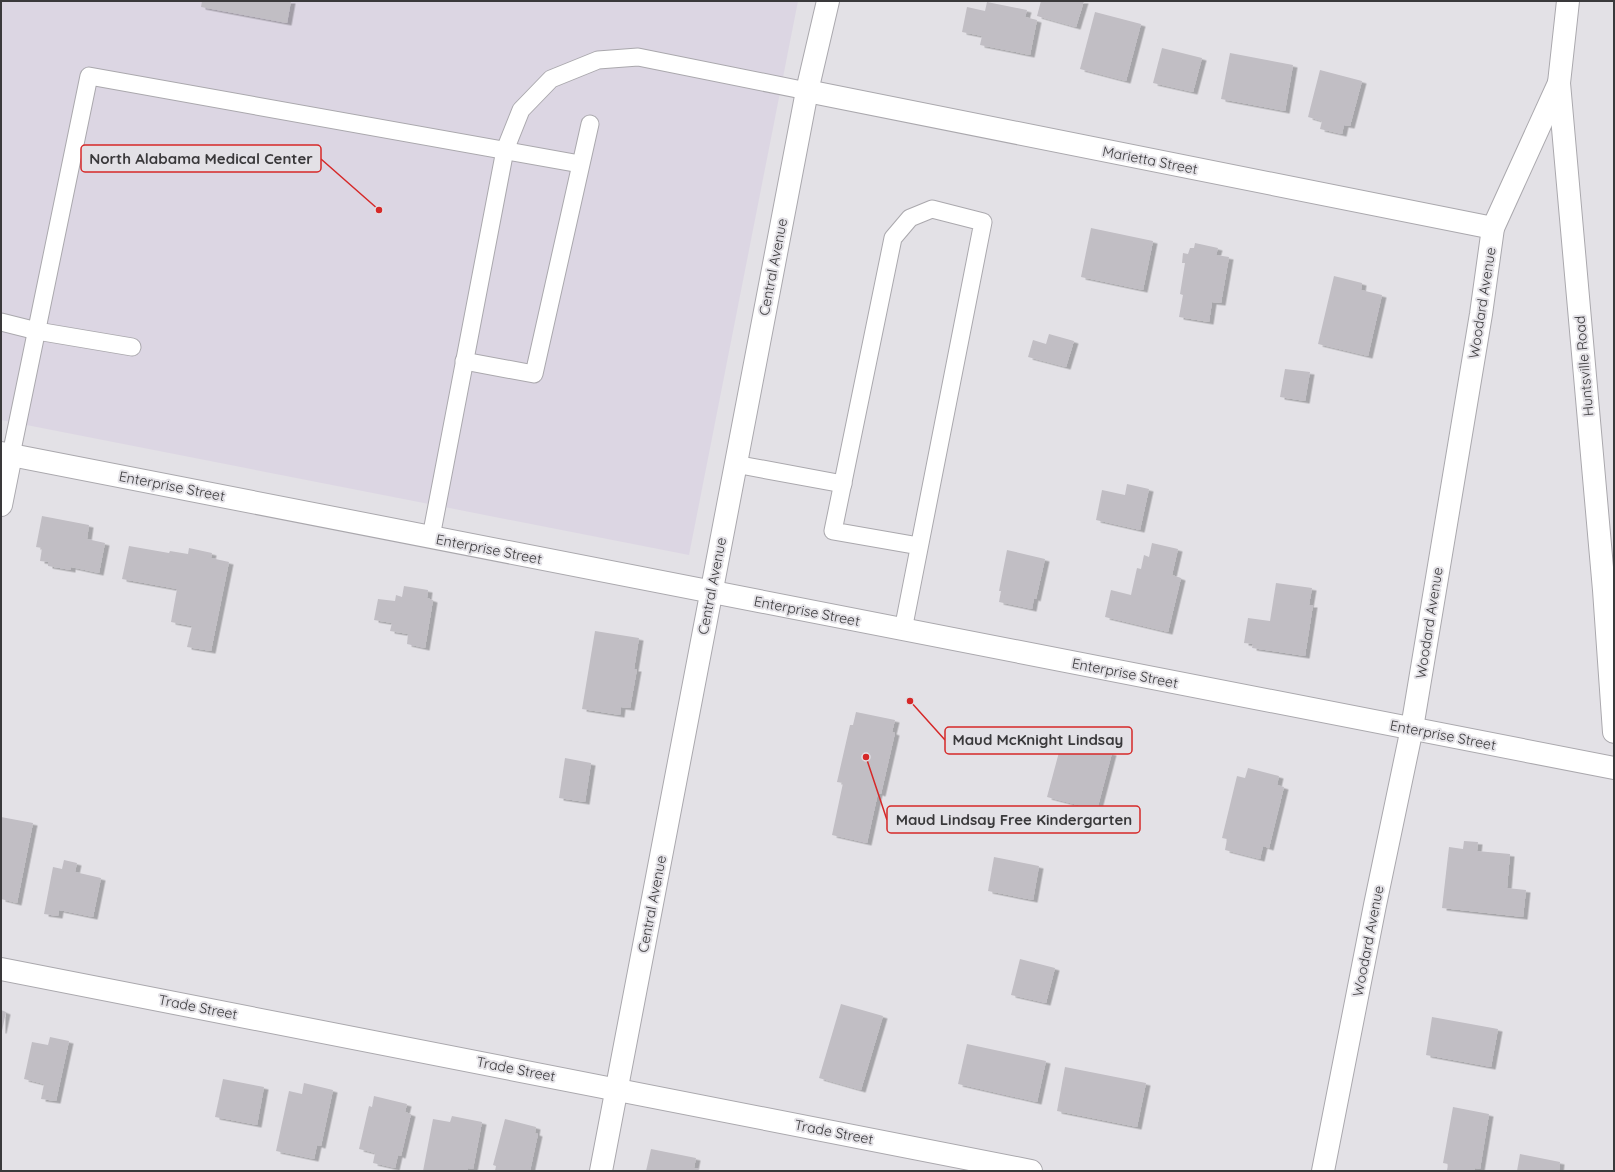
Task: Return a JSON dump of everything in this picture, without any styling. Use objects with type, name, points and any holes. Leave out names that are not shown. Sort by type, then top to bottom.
[{"type":"street","name":"Central Avenue","points":[[601,1171],[710,592],[807,91],[828,1]]},
{"type":"street","name":"Huntsville Road","points":[[1568,1],[1559,84],[1609,588],[1614,732]]},
{"type":"street","name":"Woodard Avenue","points":[[1323,1171],[1374,905],[1412,728],[1494,228],[1559,84]]},
{"type":"street","name":"Marietta Street","points":[[807,91],[1494,228]]},
{"type":"street","name":"Enterprise Street","points":[[6,454],[1614,768]]},
{"type":"street","points":[[1,505],[6,454]]},
{"type":"street","name":"Trade Street","points":[[1,969],[617,1088],[1031,1171]]},
{"type":"lane","points":[[431,537],[505,150],[521,110],[551,79],[598,60],[638,58],[807,91]]},
{"type":"lane","points":[[6,454],[37,331],[88,76],[580,164]]},
{"type":"lane","points":[[464,361],[534,374],[590,124]]},
{"type":"lane","points":[[903,630],[983,222],[932,209],[910,218],[893,238],[833,531],[919,546]]},
{"type":"lane","points":[[1,322],[37,331],[132,347]]},
{"type":"lane","points":[[735,464],[843,484]]},
{"type":"shaded area","points":[[1,1],[798,1],[689,555],[1,420]]},
{"type":"building","points":[[202,1],[291,1],[287,23],[201,7]]},
{"type":"building","points":[[1041,1],[1084,1],[1076,27],[1037,16]]},
{"type":"building","points":[[987,2],[1027,10],[1025,17],[1037,20],[1030,55],[980,45],[982,36],[962,32],[967,7],[985,11]]},
{"type":"building","points":[[1095,12],[1141,24],[1126,81],[1080,69]]},
{"type":"building","points":[[1162,48],[1202,58],[1193,92],[1153,83]]},
{"type":"building","points":[[1230,53],[1293,65],[1285,111],[1221,99]]},
{"type":"building","points":[[1320,70],[1362,81],[1350,126],[1344,125],[1342,134],[1320,129],[1322,121],[1308,117]]},
{"type":"building","points":[[1091,228],[1153,241],[1143,290],[1081,277]]},
{"type":"building","points":[[1195,243],[1218,248],[1216,255],[1229,257],[1221,303],[1212,302],[1209,322],[1179,317],[1183,295],[1180,294],[1185,263],[1182,263],[1183,253],[1188,254],[1190,248],[1194,248]]},
{"type":"building","points":[[1334,276],[1362,283],[1361,290],[1382,295],[1368,356],[1318,344]]},
{"type":"building","points":[[1049,334],[1074,341],[1066,367],[1028,357],[1033,340],[1046,344]]},
{"type":"building","points":[[1285,369],[1310,372],[1305,401],[1280,397]]},
{"type":"building","points":[[1127,484],[1149,489],[1140,530],[1096,520],[1102,490],[1125,495]]},
{"type":"building","points":[[42,516],[89,525],[87,539],[105,543],[99,573],[71,567],[71,570],[48,566],[48,562],[40,561],[42,548],[36,547]]},
{"type":"building","points":[[1152,543],[1178,549],[1172,575],[1181,578],[1168,632],[1105,617],[1111,590],[1131,595],[1137,568],[1141,569],[1144,555],[1149,557]]},
{"type":"building","points":[[129,546],[169,553],[170,551],[188,554],[189,548],[212,553],[211,558],[229,562],[211,651],[187,647],[192,626],[171,622],[177,589],[122,579]]},
{"type":"building","points":[[1007,550],[1045,559],[1036,599],[1034,598],[1032,609],[999,602],[1001,591],[999,591]]},
{"type":"building","points":[[1276,583],[1312,588],[1309,605],[1313,605],[1305,656],[1252,648],[1253,644],[1244,643],[1248,618],[1270,621]]},
{"type":"building","points":[[404,586],[428,590],[427,598],[433,600],[425,648],[407,644],[408,634],[390,631],[392,623],[374,620],[378,599],[395,601],[396,595],[402,597]]},
{"type":"building","points":[[595,631],[639,638],[634,669],[637,669],[630,708],[621,707],[620,715],[582,709]]},
{"type":"building","points":[[856,712],[895,720],[892,732],[895,733],[881,794],[878,793],[867,843],[832,835],[843,783],[837,782],[850,725],[853,725]]},
{"type":"building","points":[[1077,735],[1098,741],[1096,749],[1112,753],[1097,810],[1047,797],[1062,741],[1075,745]]},
{"type":"building","points":[[565,758],[591,763],[585,802],[559,798]]},
{"type":"building","points":[[1248,768],[1279,776],[1277,785],[1284,787],[1269,848],[1263,846],[1260,859],[1225,850],[1227,839],[1222,838],[1237,776],[1245,778]]},
{"type":"building","points":[[1,817],[33,823],[17,903],[1,899]]},
{"type":"building","points":[[1464,841],[1478,842],[1477,851],[1510,854],[1507,888],[1526,890],[1523,917],[1442,908],[1449,847],[1463,849]]},
{"type":"building","points":[[994,857],[1039,866],[1033,900],[988,891]]},
{"type":"building","points":[[64,860],[77,863],[75,872],[101,878],[93,917],[59,910],[58,916],[44,914],[53,867],[62,869]]},
{"type":"building","points":[[1020,959],[1055,968],[1046,1003],[1011,995]]},
{"type":"building","points":[[841,1004],[883,1016],[861,1090],[819,1078]]},
{"type":"building","points":[[1,1010],[6,1012],[2,1031],[1,1031]]},
{"type":"building","points":[[1432,1017],[1498,1029],[1491,1067],[1426,1055]]},
{"type":"building","points":[[50,1037],[69,1041],[56,1101],[41,1099],[44,1084],[24,1079],[32,1042],[48,1045]]},
{"type":"building","points":[[967,1044],[1046,1061],[1037,1102],[958,1084]]},
{"type":"building","points":[[1065,1067],[1146,1083],[1137,1127],[1057,1111]]},
{"type":"building","points":[[223,1079],[264,1087],[257,1125],[215,1117]]},
{"type":"building","points":[[304,1083],[333,1090],[321,1146],[317,1145],[314,1159],[276,1151],[289,1091],[302,1094]]},
{"type":"building","points":[[374,1096],[407,1104],[405,1112],[411,1114],[401,1156],[398,1155],[395,1168],[373,1163],[375,1153],[359,1149],[369,1106],[372,1107]]},
{"type":"building","points":[[1453,1107],[1489,1114],[1480,1169],[1475,1168],[1474,1171],[1447,1171],[1448,1164],[1443,1163]]},
{"type":"building","points":[[452,1116],[482,1122],[473,1169],[468,1168],[468,1171],[423,1171],[433,1119],[450,1122]]},
{"type":"building","points":[[505,1119],[536,1127],[535,1133],[538,1134],[530,1171],[495,1171],[496,1166],[493,1165]]},
{"type":"building","points":[[651,1149],[696,1158],[694,1168],[699,1168],[698,1171],[646,1171]]},
{"type":"building","points":[[1520,1154],[1560,1162],[1559,1171],[1517,1171]]},
{"type":"place","name":"North Alabama Medical Center","points":[[379,210]]},
{"type":"place","name":"Maud McKnight Lindsay","points":[[910,701]]},
{"type":"place","name":"Maud Lindsay Free Kindergarten","points":[[866,757]]}]
